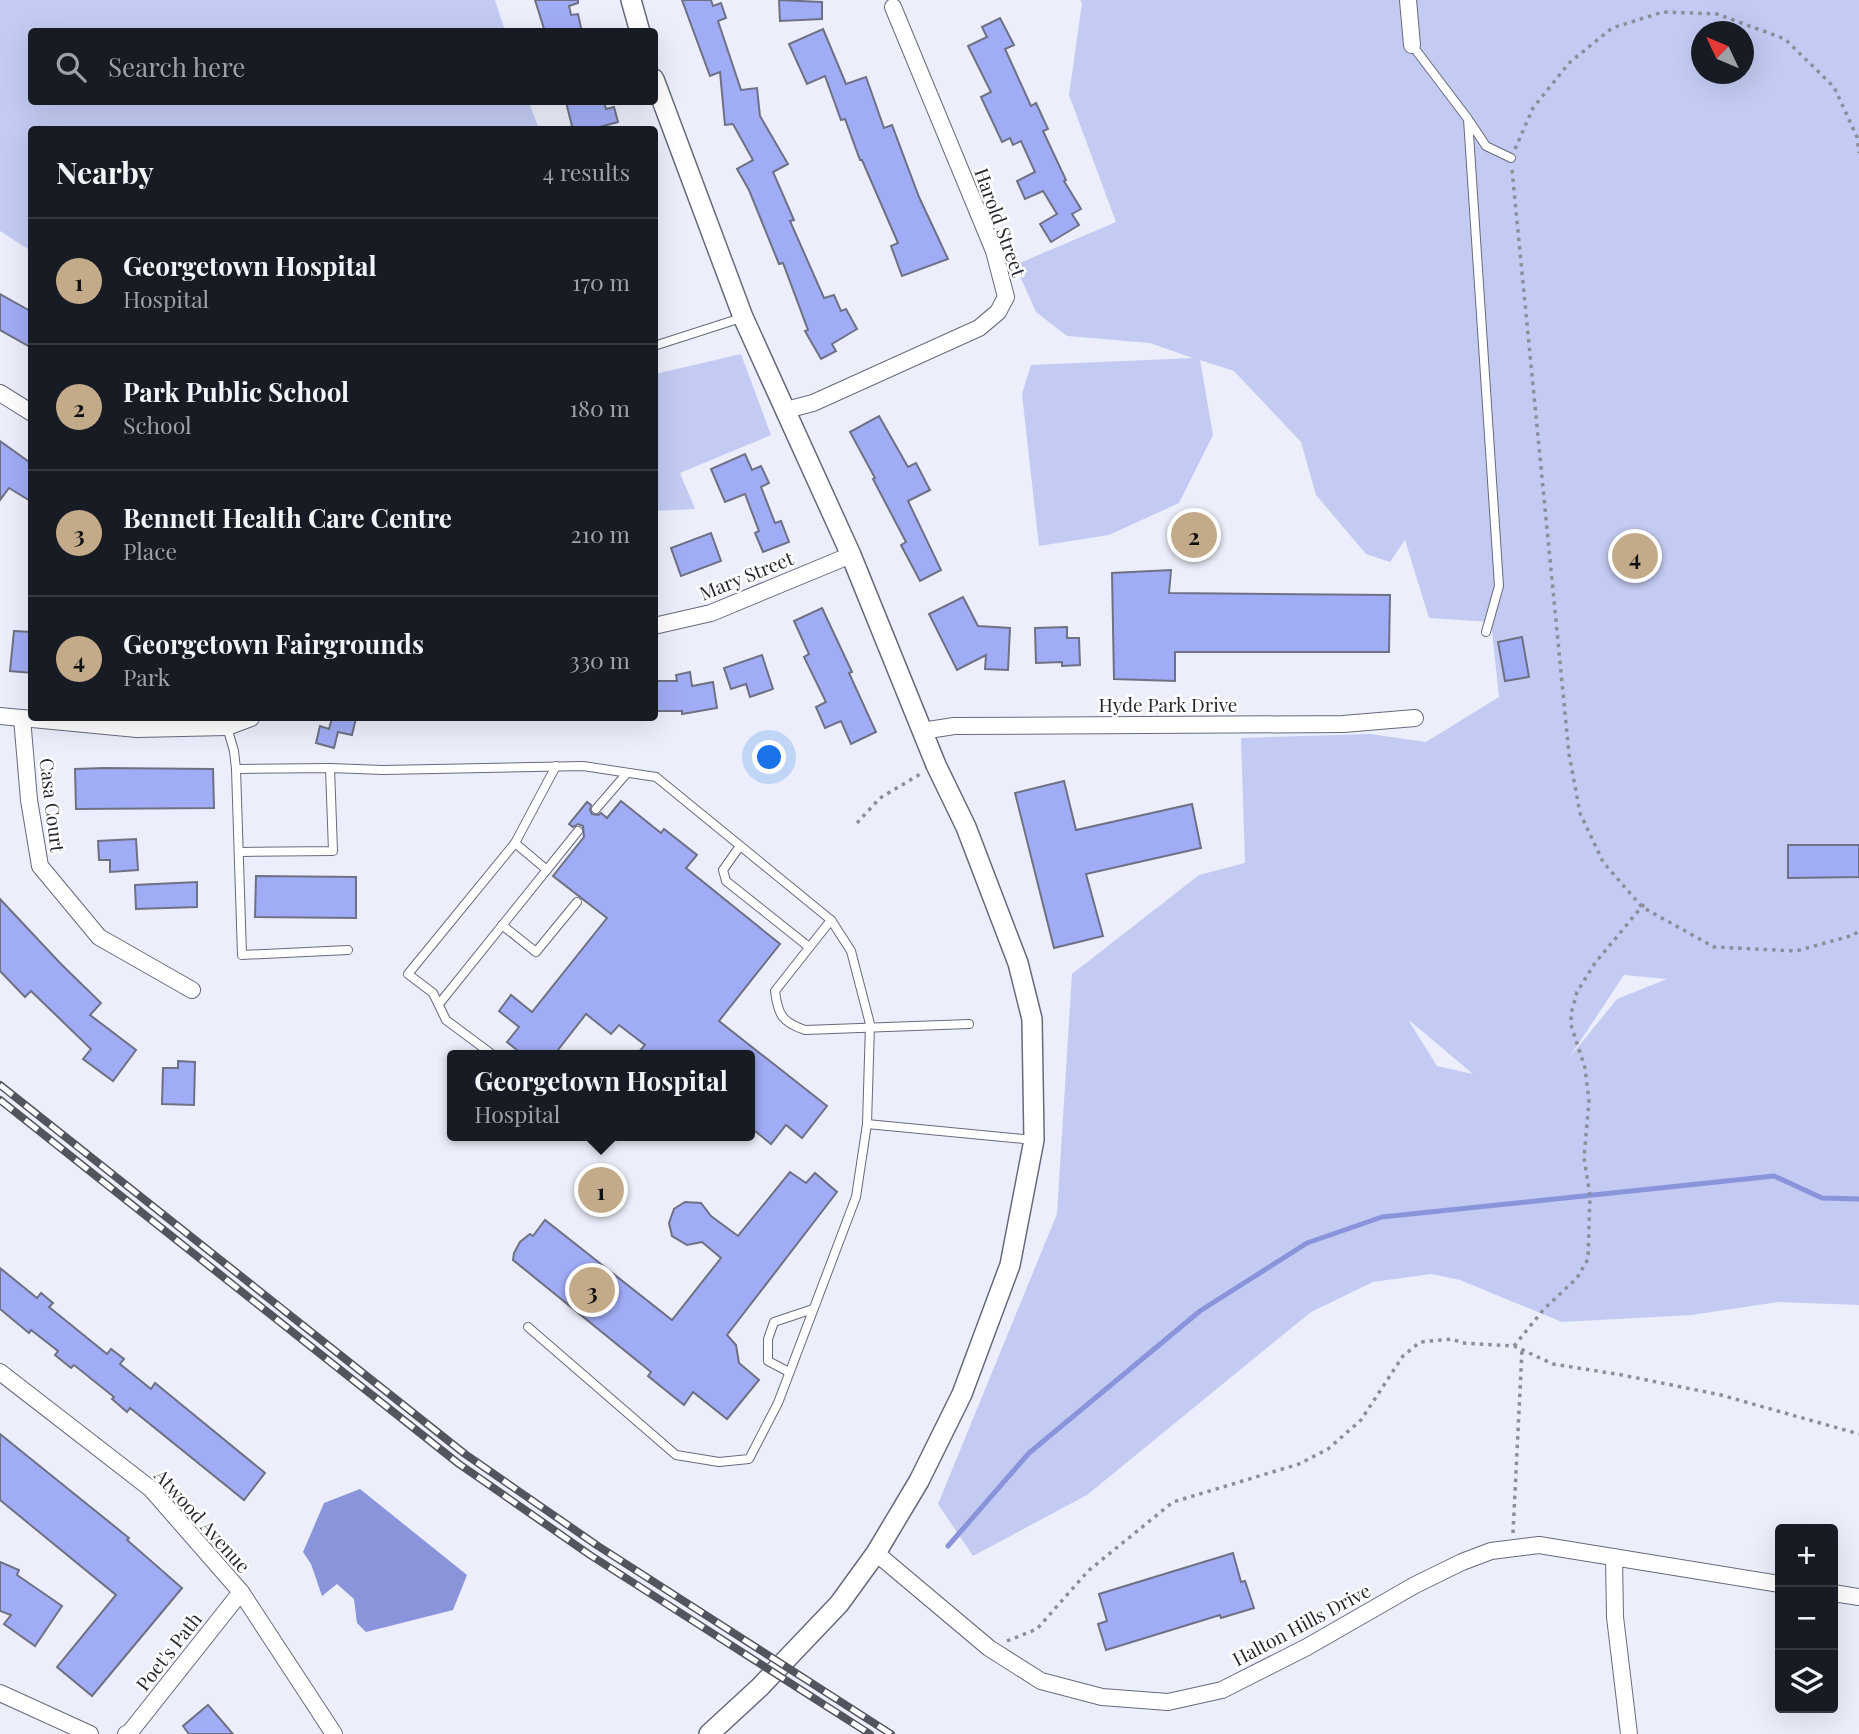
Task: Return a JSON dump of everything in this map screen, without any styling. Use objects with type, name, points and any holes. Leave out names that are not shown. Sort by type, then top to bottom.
[{"type":"street","points":[[631,0],[638,28]]},
{"type":"street","points":[[1408,0],[1412,45]]},
{"type":"street","name":"Harold Street","points":[[786,410],[813,403],[979,328],[998,312],[1006,297],[994,251],[893,8]]},
{"type":"street","points":[[658,90],[743,317],[851,555],[936,765],[966,827],[1018,963],[1032,1019],[1034,1140],[1010,1265],[962,1394],[919,1481],[876,1553],[839,1604],[760,1687],[709,1734]]},
{"type":"street","points":[[0,393],[28,410]]},
{"type":"street","name":"Mary Street","points":[[658,625],[711,613],[851,555]]},
{"type":"street","points":[[0,716],[28,719]]},
{"type":"street","name":"Casa Court","points":[[22,718],[29,800],[40,866],[99,937],[192,990]]},
{"type":"street","name":"Hyde Park Drive","points":[[922,731],[954,726],[1343,724],[1415,718]]},
{"type":"street","points":[[53,721],[137,729],[228,727],[243,721]]},
{"type":"street","name":"Atwood Avenue","points":[[0,1373],[152,1489],[241,1592],[334,1734]]},
{"type":"street","name":"Halton Hills Drive","points":[[876,1553],[989,1648],[1041,1681],[1102,1697],[1168,1702],[1222,1690],[1307,1647],[1415,1586],[1462,1562],[1491,1551],[1539,1545],[1775,1583]]},
{"type":"street","points":[[1614,1557],[1615,1617],[1629,1734]]},
{"type":"street","name":"Poet's Path","points":[[127,1734],[241,1592]]},
{"type":"street","points":[[1838,1594],[1859,1597]]},
{"type":"street","points":[[0,1693],[90,1734]]},
{"type":"lane","points":[[1412,45],[1486,146],[1511,158]]},
{"type":"lane","points":[[1468,119],[1499,586],[1486,632]]},
{"type":"lane","points":[[658,345],[743,317]]},
{"type":"lane","points":[[228,727],[236,769],[242,955],[348,950]]},
{"type":"lane","points":[[486,1050],[446,1020],[433,993],[408,974],[515,843],[556,766]]},
{"type":"lane","points":[[236,769],[330,768],[383,771],[583,766],[656,777],[831,920],[851,951],[870,1029],[867,1124],[856,1197],[778,1403],[750,1459],[719,1462],[676,1455],[528,1327]]},
{"type":"lane","points":[[240,852],[333,851],[330,768]]},
{"type":"lane","points":[[596,809],[627,773]]},
{"type":"lane","points":[[439,1004],[578,831]]},
{"type":"lane","points":[[515,843],[547,870]]},
{"type":"lane","points":[[740,846],[723,870],[726,881],[809,947]]},
{"type":"lane","points":[[502,925],[536,952],[577,902]]},
{"type":"lane","points":[[831,920],[775,991],[777,1010],[789,1024],[805,1030],[969,1024]]},
{"type":"lane","points":[[867,1124],[1034,1140]]},
{"type":"lane","points":[[789,1372],[768,1361],[768,1339],[774,1322],[813,1309]]},
{"type":"path","points":[[1859,153],[1857,137],[1835,87],[1785,39],[1717,14],[1662,12],[1612,28],[1569,63],[1533,108],[1511,158],[1569,754],[1580,813],[1603,862],[1643,906],[1714,947],[1796,951],[1854,934],[1859,930]]},
{"type":"path","points":[[857,823],[880,798],[936,765]]},
{"type":"path","points":[[1514,1346],[1544,1309],[1577,1278],[1588,1259],[1590,1195],[1584,1158],[1589,1101],[1585,1068],[1571,1026],[1571,1014],[1577,992],[1595,963],[1643,906]]},
{"type":"path","points":[[989,1648],[1037,1629],[1088,1571],[1173,1502],[1299,1464],[1328,1449],[1361,1420],[1403,1356],[1420,1342],[1452,1339],[1462,1343],[1514,1346],[1553,1364],[1721,1395],[1859,1434]]},
{"type":"path","points":[[1512,1548],[1522,1350]]},
{"type":"shaded area","points":[[0,0],[495,0],[504,28],[28,28],[28,105],[530,105],[538,126],[28,126],[28,249],[0,231]]},
{"type":"shaded area","points":[[1080,0],[1859,0],[1859,1305],[1778,1302],[1692,1315],[1562,1322],[1460,1280],[1431,1274],[1373,1282],[1311,1312],[1087,1495],[973,1556],[938,1504],[1057,1214],[1072,974],[1199,875],[1245,863],[1241,738],[1370,734],[1426,742],[1499,697],[1491,622],[1429,618],[1405,540],[1390,562],[1366,554],[1316,495],[1301,442],[1234,371],[1200,360],[1213,435],[1179,503],[1109,535],[1039,546],[1022,394],[1031,365],[1193,358],[1150,343],[1067,336],[1036,312],[1015,265],[1116,222],[1069,95],[1082,3]],"holes":[[[1624,975],[1667,979],[1617,999],[1569,1058]],[[1410,1021],[1473,1074],[1437,1066]]]},
{"type":"shaded area","points":[[741,354],[771,435],[680,473],[695,509],[658,511],[658,373]]},
{"type":"water","points":[[360,1489],[467,1575],[453,1610],[366,1632],[357,1623],[354,1599],[337,1584],[322,1596],[311,1564],[303,1552],[324,1503]]},
{"type":"building","points":[[535,0],[578,0],[578,3],[569,6],[571,15],[578,14],[581,28],[544,28]]},
{"type":"building","points":[[682,0],[711,0],[713,6],[721,3],[726,18],[718,21],[741,90],[757,88],[760,116],[788,164],[773,172],[794,220],[790,221],[824,298],[834,295],[841,311],[846,309],[857,329],[832,344],[836,351],[821,359],[805,331],[808,330],[783,263],[779,264],[749,190],[737,169],[753,160],[733,124],[725,125],[720,72],[710,76]]},
{"type":"building","points":[[779,0],[822,2],[822,19],[780,21]]},
{"type":"building","points":[[1000,18],[1014,45],[1005,49],[1031,106],[1036,103],[1048,129],[1043,131],[1066,180],[1064,181],[1081,209],[1072,214],[1079,225],[1051,242],[1040,224],[1057,214],[1043,191],[1025,199],[1017,181],[1035,172],[1021,141],[1013,145],[1010,138],[1002,142],[981,97],[991,92],[968,46],[987,37],[982,27]]},
{"type":"building","points":[[823,29],[846,84],[866,77],[884,128],[892,125],[919,197],[948,259],[902,276],[891,246],[898,243],[860,160],[845,119],[841,120],[825,76],[807,84],[789,44]]},
{"type":"building","points":[[567,105],[605,105],[606,109],[614,107],[618,122],[604,126],[572,126]]},
{"type":"building","points":[[0,294],[28,310],[28,346],[0,330]]},
{"type":"building","points":[[879,416],[908,467],[916,463],[930,490],[908,501],[941,570],[920,581],[901,545],[906,542],[850,432]]},
{"type":"building","points":[[0,441],[28,461],[28,500],[9,488],[0,500]]},
{"type":"building","points":[[745,454],[752,470],[761,466],[769,483],[761,487],[775,523],[781,521],[789,542],[763,552],[755,533],[759,531],[745,494],[725,502],[711,469]]},
{"type":"building","points":[[711,533],[721,561],[681,576],[671,548]]},
{"type":"building","points":[[1171,570],[1169,593],[1390,595],[1389,652],[1175,652],[1175,681],[1114,679],[1112,573]]},
{"type":"building","points":[[963,597],[978,626],[1010,628],[1008,670],[985,669],[986,655],[957,670],[929,614]]},
{"type":"building","points":[[822,608],[876,732],[851,744],[841,721],[825,728],[816,707],[826,702],[804,657],[809,654],[794,621]]},
{"type":"building","points":[[1067,627],[1067,638],[1079,638],[1080,665],[1062,666],[1062,662],[1036,663],[1035,628]]},
{"type":"building","points":[[14,631],[28,632],[28,673],[10,671]]},
{"type":"building","points":[[1522,637],[1529,677],[1505,681],[1498,642]]},
{"type":"building","points":[[762,655],[773,689],[750,697],[746,684],[731,689],[724,668]]},
{"type":"building","points":[[690,672],[692,686],[713,682],[717,708],[682,714],[682,711],[658,711],[658,681],[677,681],[676,675]]},
{"type":"building","points":[[331,721],[355,721],[352,735],[338,732],[334,748],[316,743],[320,726],[329,729]]},
{"type":"building","points":[[75,769],[213,769],[214,808],[76,809]]},
{"type":"building","points":[[1064,781],[1076,830],[1192,804],[1201,848],[1086,874],[1103,936],[1054,948],[1015,793]]},
{"type":"building","points":[[621,801],[661,833],[664,829],[697,855],[686,868],[780,944],[719,1021],[827,1106],[802,1138],[786,1125],[771,1144],[755,1131],[755,1050],[640,1050],[645,1045],[619,1025],[611,1034],[586,1014],[558,1050],[517,1050],[507,1042],[519,1027],[499,1011],[511,995],[532,1012],[607,918],[553,876],[584,837],[583,826],[578,824],[573,827],[569,824],[587,802],[591,805],[592,814],[601,813],[607,818]]},
{"type":"building","points":[[136,839],[138,870],[110,872],[110,860],[99,860],[98,841]]},
{"type":"building","points":[[1788,845],[1859,845],[1859,877],[1788,878]]},
{"type":"building","points":[[256,876],[356,877],[356,918],[255,917]]},
{"type":"building","points":[[197,882],[197,907],[136,909],[135,885]]},
{"type":"building","points":[[0,899],[101,1003],[90,1015],[136,1050],[113,1081],[83,1059],[91,1049],[31,991],[25,997],[0,971]]},
{"type":"building","points":[[178,1061],[195,1062],[194,1105],[162,1104],[163,1068],[178,1068]]},
{"type":"building","points":[[790,1172],[806,1183],[815,1173],[837,1192],[727,1335],[736,1345],[739,1363],[759,1380],[727,1419],[693,1392],[684,1405],[648,1376],[651,1372],[513,1260],[520,1242],[530,1234],[533,1236],[545,1220],[672,1320],[721,1258],[702,1242],[687,1245],[672,1236],[669,1223],[674,1209],[685,1202],[701,1203],[711,1216],[738,1236]]},
{"type":"building","points":[[0,1268],[37,1298],[41,1293],[53,1303],[49,1307],[107,1354],[111,1349],[124,1359],[120,1364],[151,1389],[155,1383],[265,1473],[244,1500],[130,1408],[127,1412],[112,1399],[114,1397],[74,1365],[71,1368],[55,1355],[58,1351],[31,1330],[29,1333],[0,1309]]},
{"type":"building","points":[[0,1434],[129,1538],[127,1540],[182,1588],[92,1696],[57,1667],[116,1595],[0,1500]]},
{"type":"building","points":[[1233,1553],[1241,1582],[1245,1581],[1254,1608],[1221,1618],[1220,1615],[1106,1650],[1098,1624],[1107,1621],[1099,1594]]},
{"type":"building","points":[[0,1562],[19,1570],[17,1575],[62,1606],[35,1646],[4,1624],[11,1615],[0,1611]]},
{"type":"building","points":[[208,1705],[233,1734],[189,1734],[183,1726]]},
{"type":"waterway","points":[[948,1546],[1029,1453],[1200,1311],[1307,1243],[1382,1217],[1774,1176],[1822,1198],[1859,1199]]},
{"type":"railway","points":[[0,1085],[465,1454],[598,1546],[891,1734]]},
{"type":"railway","points":[[0,1100],[459,1464],[590,1555],[870,1734]]},
{"type":"place","name":"Park Public School","points":[[1194,535]]},
{"type":"place","name":"Georgetown Fairgrounds","points":[[1635,556]]},
{"type":"place","name":"Georgetown Hospital","points":[[601,1190]]},
{"type":"place","name":"Bennett Health Care Centre","points":[[592,1290]]}]
